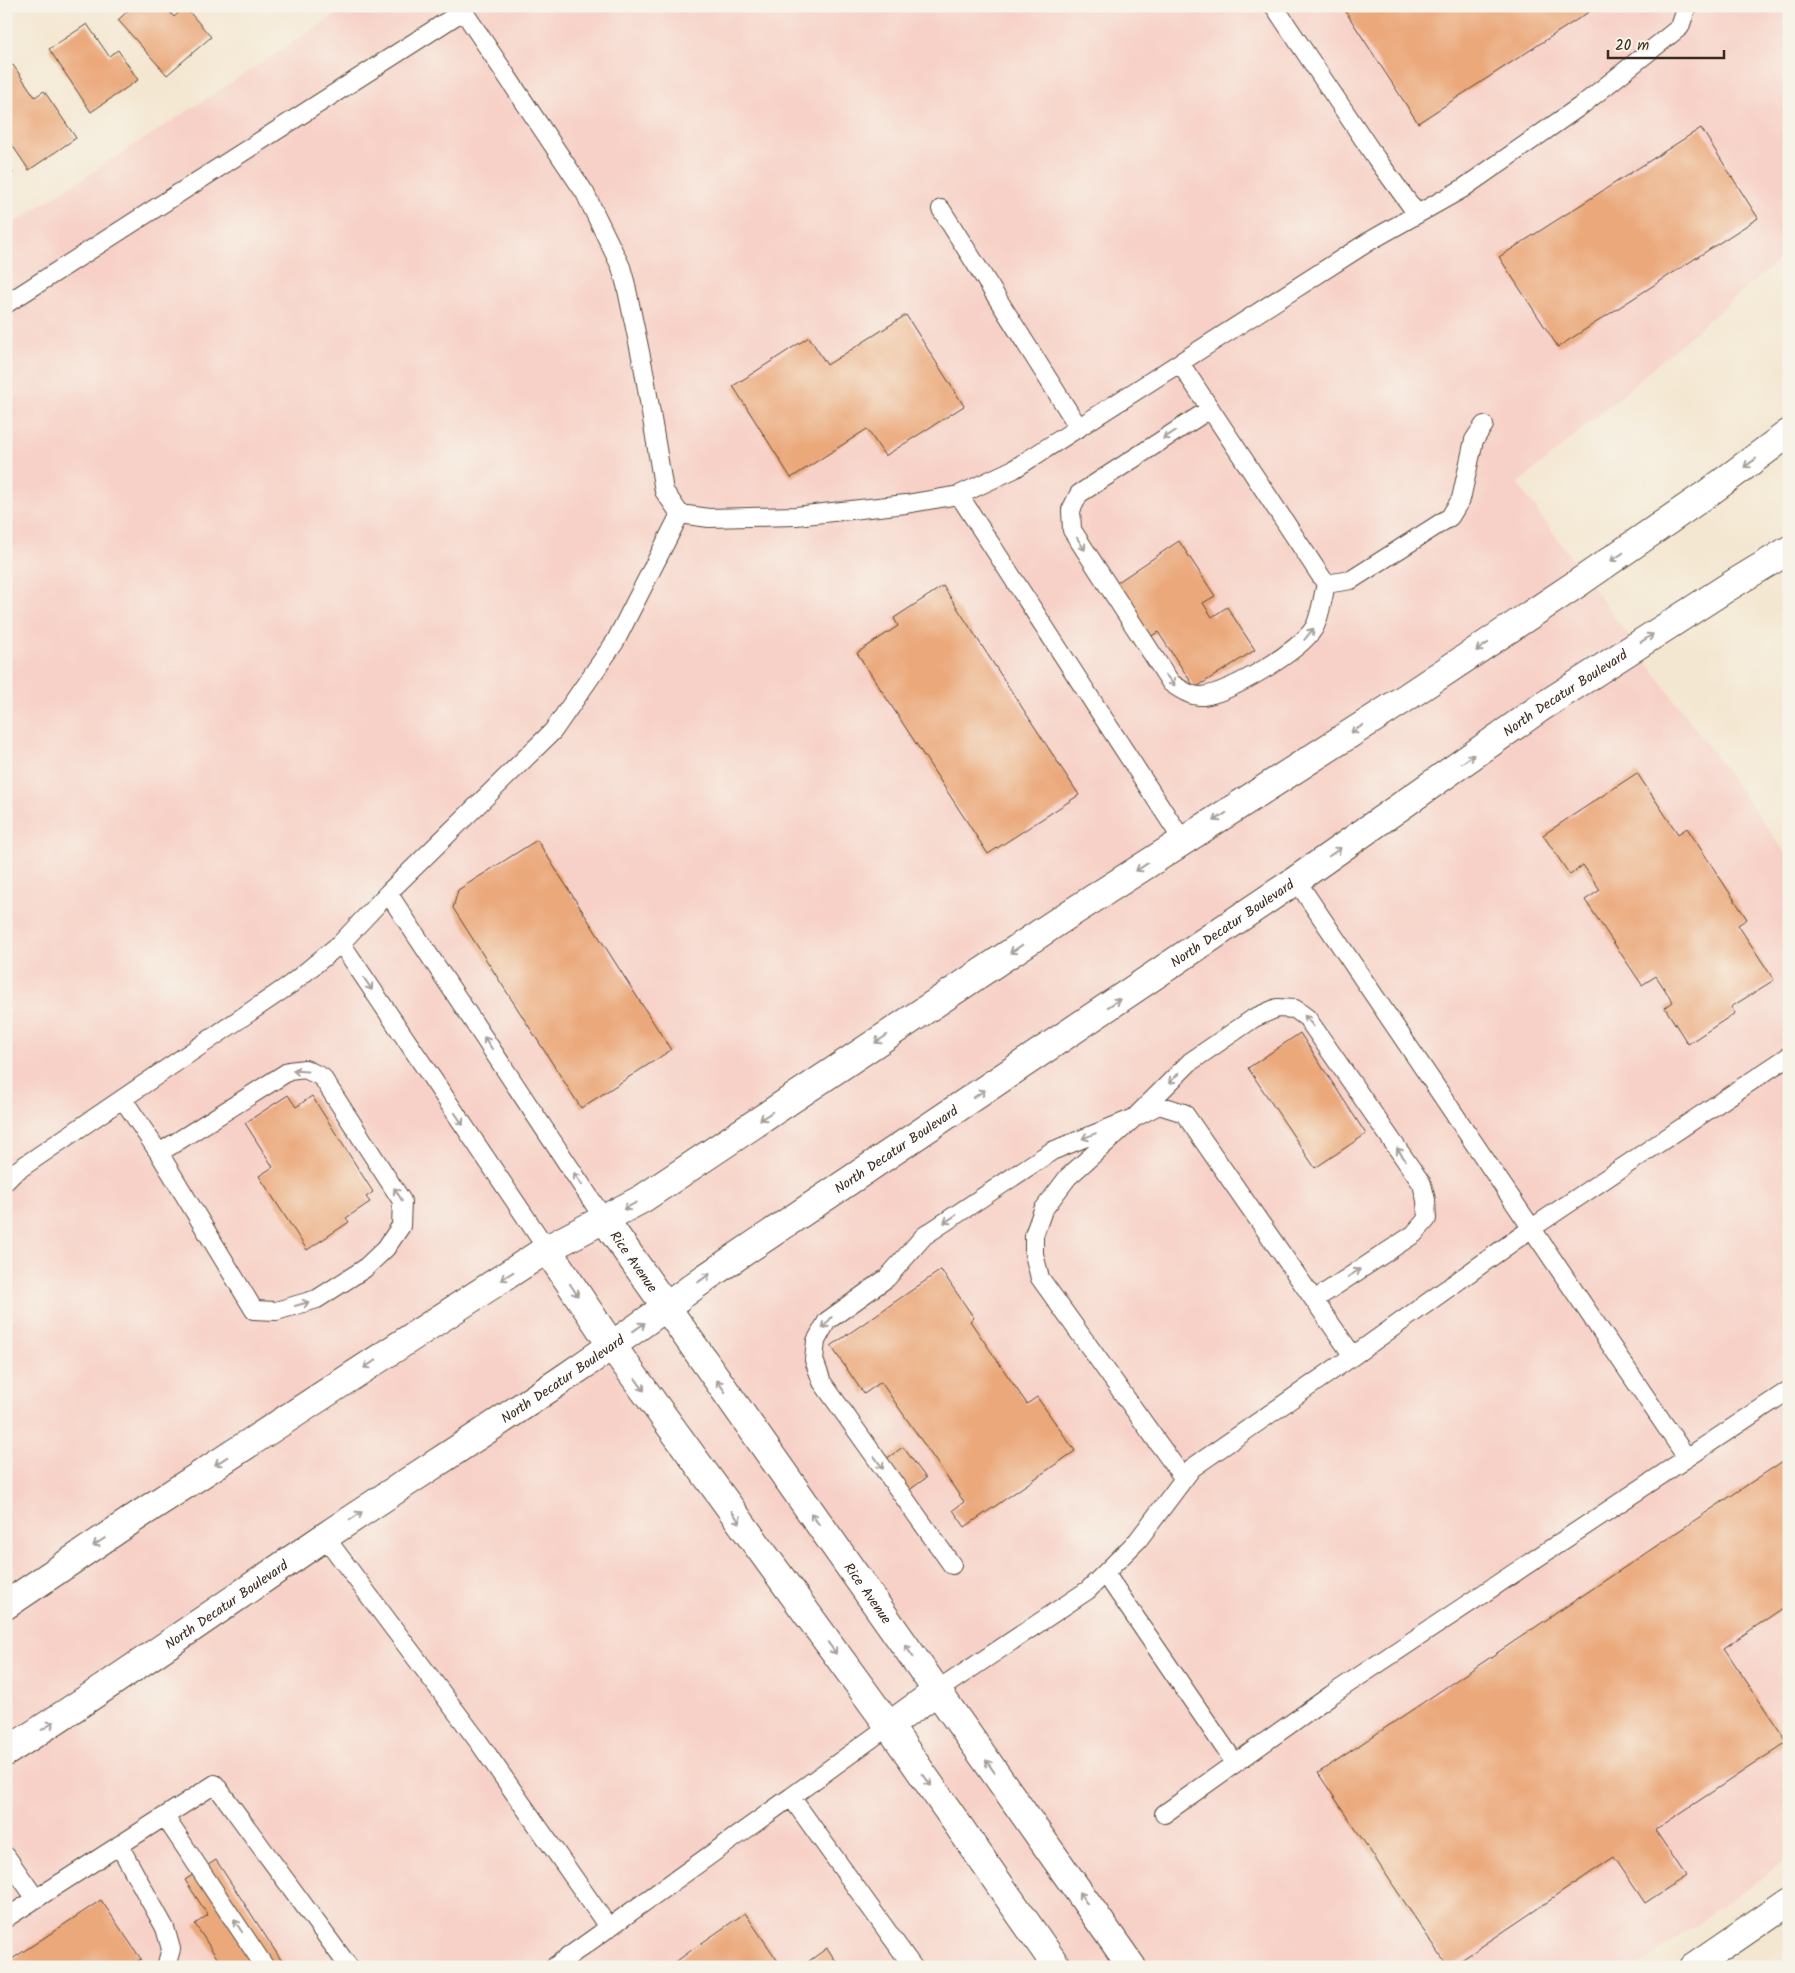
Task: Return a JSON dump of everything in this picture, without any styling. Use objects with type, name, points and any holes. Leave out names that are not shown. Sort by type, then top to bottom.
[{"type":"main road","points":[[6,1605],[147,1509],[547,1249],[642,1199],[1040,933],[1406,698],[1578,583],[1789,434]]},
{"type":"main road","name":"North Decatur Boulevard","points":[[6,1752],[84,1703],[325,1537],[612,1346],[705,1278],[1296,880],[1540,708],[1789,550]]},
{"type":"main road","name":"Rice Avenue","points":[[604,1219],[1132,1967]]},
{"type":"main road","points":[[547,1249],[612,1346],[889,1726],[1057,1967]]},
{"type":"main road","points":[[889,1726],[937,1691]]},
{"type":"main road","points":[[1693,1967],[1789,1901]]},
{"type":"main road","points":[[1108,1933],[1124,1967]]},
{"type":"lane","points":[[1274,6],[1376,158],[1417,214]]},
{"type":"lane","points":[[6,304],[461,9],[585,193],[621,267],[644,371],[664,491],[680,514],[710,518],[796,516],[906,504],[959,495],[1014,469],[1368,242],[1462,188],[1582,105],[1680,27],[1687,6]]},
{"type":"lane","points":[[941,209],[1079,428]]},
{"type":"lane","points":[[1180,363],[1326,584],[1315,627],[1301,644],[1245,680],[1218,692],[1201,696],[1185,692],[1171,683],[1072,530],[1071,510],[1079,494],[1210,409]]},
{"type":"lane","points":[[1326,584],[1351,580],[1450,517],[1461,499],[1474,440],[1484,425]]},
{"type":"lane","points":[[959,495],[1183,841]]},
{"type":"lane","points":[[6,1180],[291,984],[340,944],[388,893],[553,731],[615,642],[680,514]]},
{"type":"lane","points":[[1296,880],[1687,1458]]},
{"type":"lane","points":[[388,893],[604,1219]]},
{"type":"lane","points":[[340,944],[547,1249]]},
{"type":"lane","points":[[1184,1479],[1040,1278],[1034,1254],[1034,1235],[1043,1210],[1068,1177],[1134,1118],[1190,1062],[1254,1018],[1277,1008],[1295,1008],[1307,1018],[1422,1184],[1426,1200],[1426,1219],[1414,1234],[1314,1300]]},
{"type":"lane","points":[[937,1691],[1088,1590],[1138,1540],[1192,1468],[1532,1228],[1789,1056]]},
{"type":"lane","points":[[123,1099],[160,1153],[254,1310],[276,1311],[317,1300],[364,1269],[386,1248],[401,1226],[402,1200],[322,1077],[305,1069],[289,1070],[160,1153]]},
{"type":"lane","points":[[952,1565],[822,1382],[814,1360],[816,1341],[827,1321],[887,1278],[924,1236],[1052,1152],[1134,1118],[1159,1105],[1184,1112],[1353,1356]]},
{"type":"lane","points":[[1164,1814],[1331,1695],[1789,1390]]},
{"type":"lane","points":[[325,1537],[478,1741],[609,1928]]},
{"type":"lane","points":[[1105,1573],[1235,1763]]},
{"type":"lane","points":[[554,1967],[889,1726]]},
{"type":"lane","points":[[6,1918],[215,1784],[349,1967]]},
{"type":"lane","points":[[791,1797],[913,1967]]},
{"type":"lane","points":[[165,1817],[265,1967]]},
{"type":"lane","points":[[119,1845],[166,1928],[171,1949],[166,1967]]},
{"type":"lane","points":[[6,1856],[36,1899]]},
{"type":"shaded area","points":[[344,6],[1789,6],[1789,251],[1518,484],[1789,858],[1789,1858],[1637,1967],[6,1967],[6,228],[345,9]]},
{"type":"building","points":[[133,6],[165,6],[174,17],[185,7],[211,37],[167,75],[118,20]]},
{"type":"building","points":[[1330,6],[1341,6],[1333,11]]},
{"type":"building","points":[[1342,6],[1598,6],[1418,123]]},
{"type":"building","points":[[87,24],[109,56],[118,50],[138,80],[91,112],[49,49]]},
{"type":"building","points":[[13,65],[35,97],[44,91],[76,138],[29,170],[6,136],[6,69]]},
{"type":"building","points":[[1701,128],[1758,218],[1558,347],[1499,257]]},
{"type":"building","points":[[6,162],[13,173],[6,178]]},
{"type":"building","points":[[906,315],[964,406],[885,456],[867,429],[791,478],[733,386],[809,337],[827,365]]},
{"type":"building","points":[[1179,541],[1215,596],[1203,603],[1212,617],[1227,607],[1255,650],[1195,688],[1158,632],[1150,637],[1115,584]]},
{"type":"building","points":[[943,586],[1079,795],[988,854],[857,653],[898,626],[894,618]]},
{"type":"building","points":[[1637,773],[1678,834],[1687,828],[1747,919],[1738,925],[1774,980],[1731,1007],[1735,1013],[1688,1044],[1665,1008],[1673,1002],[1656,976],[1642,985],[1585,900],[1600,890],[1583,865],[1570,875],[1543,835]]},
{"type":"building","points":[[537,840],[671,1050],[581,1108],[453,908],[458,890]]},
{"type":"building","points":[[1300,1033],[1366,1134],[1315,1168],[1248,1068]]},
{"type":"building","points":[[288,1095],[296,1107],[312,1096],[373,1192],[366,1197],[370,1202],[346,1218],[349,1222],[307,1250],[259,1176],[273,1167],[245,1123]]},
{"type":"building","points":[[941,1270],[974,1318],[970,1321],[1027,1404],[1037,1397],[1075,1451],[965,1527],[953,1510],[964,1502],[881,1382],[864,1394],[831,1346]]},
{"type":"building","points":[[903,1447],[926,1478],[908,1491],[886,1459]]},
{"type":"building","points":[[1789,1457],[1789,1604],[1724,1648],[1787,1742],[1655,1830],[1686,1876],[1645,1903],[1614,1857],[1451,1967],[1448,1967],[1318,1773]]},
{"type":"building","points":[[216,1860],[285,1966],[223,1967],[195,1924],[208,1915],[185,1880]]},
{"type":"building","points":[[101,1900],[141,1959],[130,1967],[6,1967],[6,1963]]},
{"type":"building","points":[[745,1913],[782,1967],[669,1967],[693,1949]]},
{"type":"building","points":[[827,1948],[840,1967],[801,1967]]}]
